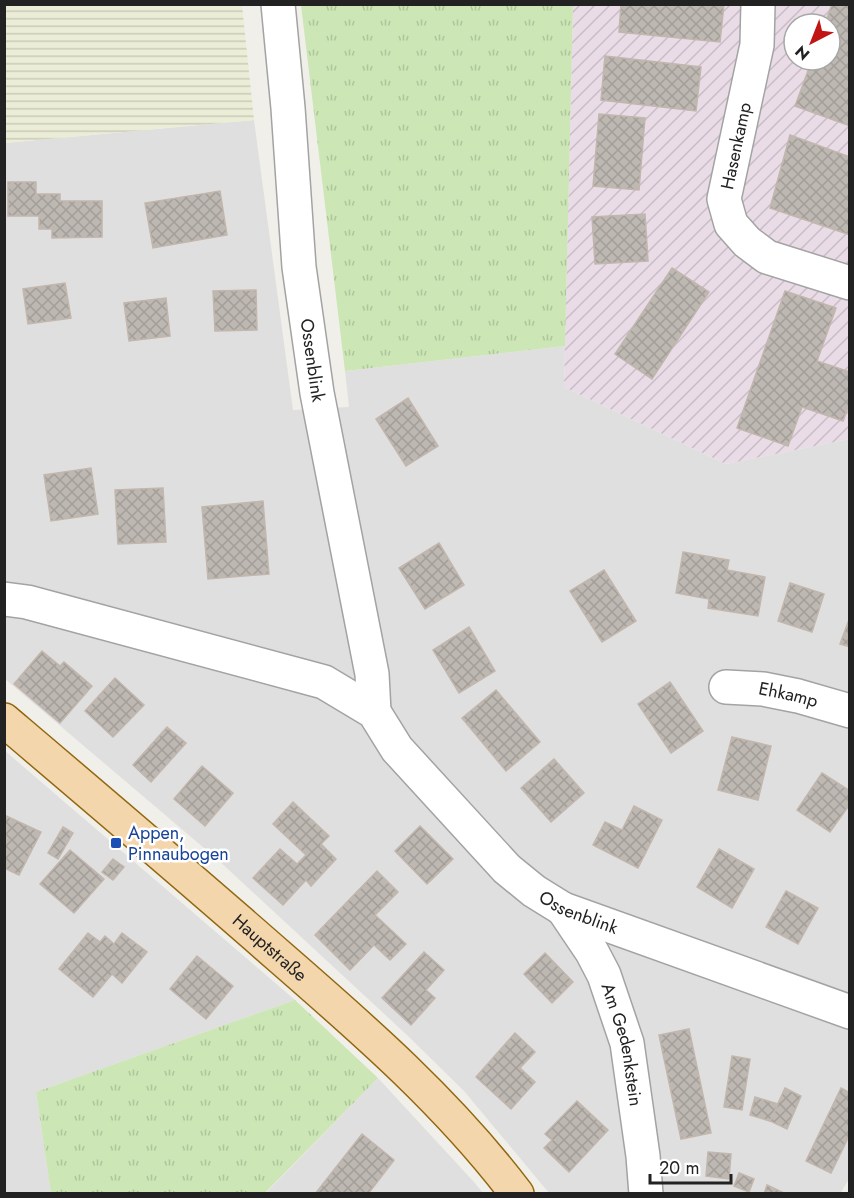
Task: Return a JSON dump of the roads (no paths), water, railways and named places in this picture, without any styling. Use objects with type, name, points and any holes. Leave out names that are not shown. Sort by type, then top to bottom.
[{"type":"main road","name":"Hauptstraße","points":[[4,720],[130,826],[387,1051],[449,1113],[517,1194]]},
{"type":"street","name":"Ossenblink","points":[[278,4],[299,267],[317,393],[372,674],[374,712]]},
{"type":"street","name":"Hasenkamp","points":[[758,4],[758,45],[724,199],[731,224],[747,242],[767,256],[849,283]]},
{"type":"street","name":"Ossenblink","points":[[4,599],[27,602],[324,682],[374,712],[397,749],[507,869],[534,891],[563,909],[849,1011]]},
{"type":"street","name":"Ehkamp","points":[[726,687],[764,688],[849,711]]},
{"type":"street","name":"Am Gedenkstein","points":[[563,909],[592,952],[604,975],[627,1043],[646,1194]]},
{"type":"place","name":"Appen, Pinnaubogen","points":[[116,843]]}]
